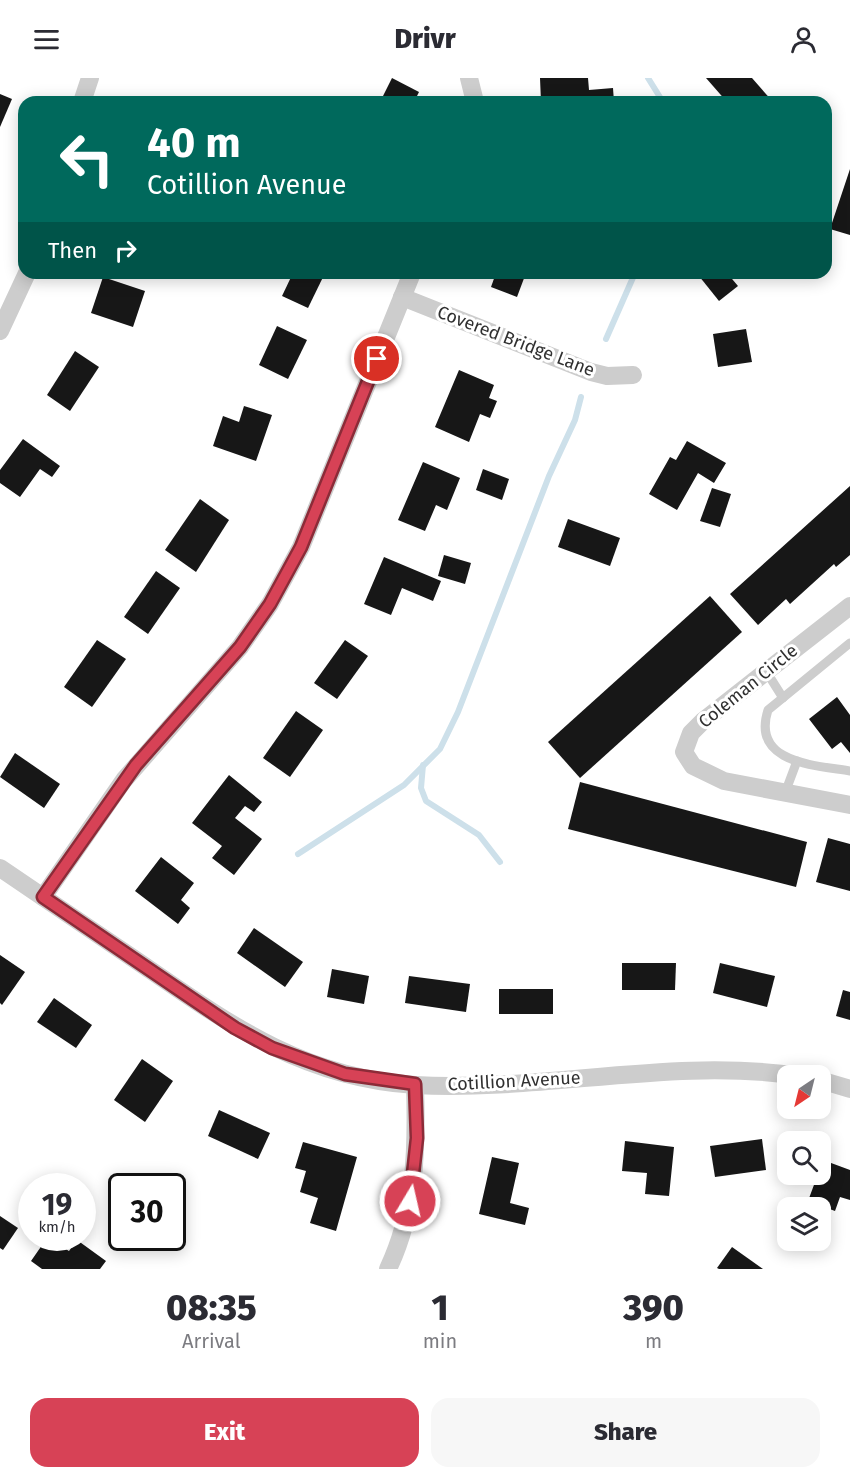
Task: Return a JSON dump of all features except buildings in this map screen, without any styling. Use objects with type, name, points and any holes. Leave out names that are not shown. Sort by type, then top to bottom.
[{"type":"street","points":[[84,96],[90,78]]},
{"type":"street","points":[[469,78],[474,96]]},
{"type":"street","points":[[0,331],[24,279]]},
{"type":"street","points":[[43,897],[130,772],[240,647],[270,604],[301,547],[410,279]]},
{"type":"street","name":"Covered Bridge Lane","points":[[402,297],[591,372],[607,376],[633,375]]},
{"type":"street","name":"Coleman Circle","points":[[850,606],[697,727],[691,733],[684,752],[693,766],[724,781],[850,805]]},
{"type":"street","name":"Cotillion Avenue","points":[[0,868],[235,1028],[272,1048],[345,1074],[415,1084],[458,1085],[716,1069],[777,1073]]},
{"type":"street","points":[[831,1083],[850,1089]]},
{"type":"street","points":[[388,1269],[406,1222],[414,1180],[417,1138],[415,1084]]},
{"type":"lane","points":[[850,643],[768,710],[764,722],[765,733],[775,751],[797,761],[850,771]]},
{"type":"lane","points":[[766,671],[783,698]]},
{"type":"lane","points":[[785,793],[797,761]]},
{"type":"waterway","points":[[648,78],[659,96]]},
{"type":"waterway","points":[[606,339],[632,279]]},
{"type":"waterway","points":[[298,854],[404,785],[440,749],[458,712],[549,476],[575,420],[581,397]]},
{"type":"waterway","points":[[423,765],[421,788],[426,801],[479,835],[500,862]]},
{"type":"route","points":[[377,359],[301,547],[270,604],[240,647],[136,765],[43,897],[235,1028],[272,1048],[345,1074],[415,1084],[417,1138],[410,1201]]}]
